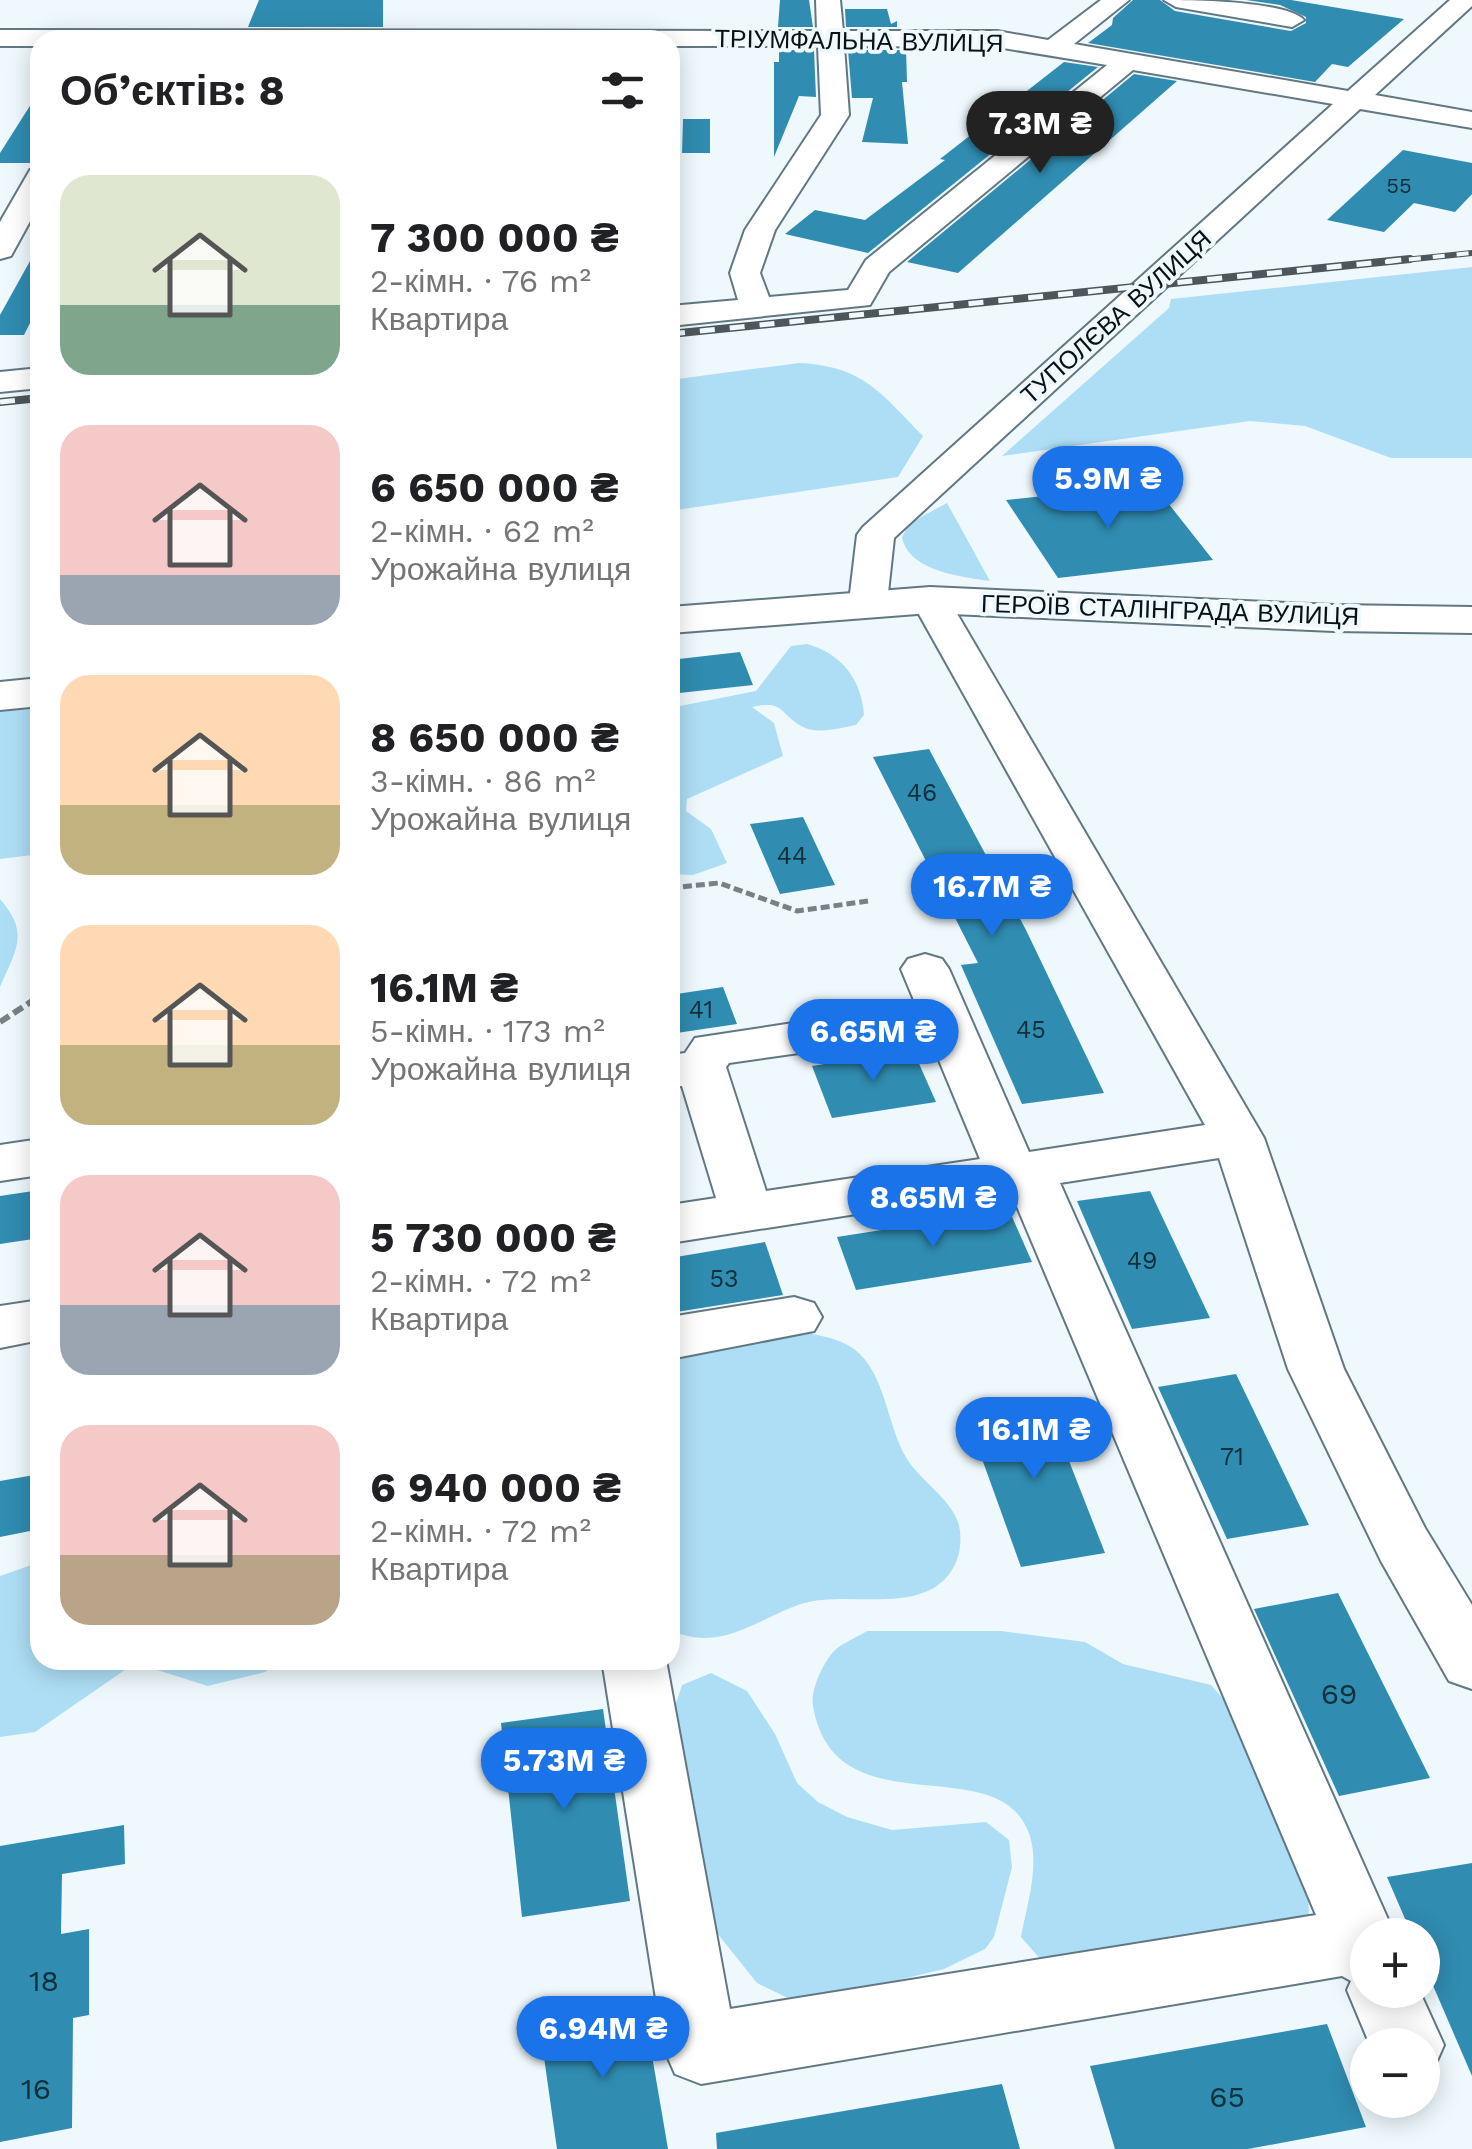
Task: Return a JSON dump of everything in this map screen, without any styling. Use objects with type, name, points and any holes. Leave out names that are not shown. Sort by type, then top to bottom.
[{"type":"main road","name":"ГЕРОЇВ СТАЛІНГРАДА ВУЛИЦЯ","points":[[868,602],[930,600],[1334,618],[1472,620]]},
{"type":"main road","points":[[680,619],[868,602]]},
{"type":"main road","points":[[0,696],[30,693]]},
{"type":"street","points":[[757,308],[745,273],[760,230],[836,115],[828,0]]},
{"type":"street","points":[[1052,49],[1117,0]]},
{"type":"street","points":[[1176,0],[1292,20]]},
{"type":"street","name":"ТУПОЛЄВА ВУЛИЦЯ","points":[[868,602],[876,535],[1464,0]]},
{"type":"street","points":[[119,30],[128,13]]},
{"type":"street","points":[[298,30],[304,13]]},
{"type":"street","name":"ТРІУМФАЛЬНА ВУЛИЦЯ","points":[[680,34],[832,39],[994,26],[1052,49],[1472,120]]},
{"type":"street","name":"ТРІУМФАЛЬНА ВУЛИЦЯ","points":[[0,38],[30,38]]},
{"type":"street","points":[[680,315],[858,298],[877,267],[1127,62]]},
{"type":"street","points":[[0,250],[30,194]]},
{"type":"street","points":[[0,382],[30,379]]},
{"type":"street","points":[[930,600],[1238,1138],[1316,1369],[1404,1544],[1472,1662]]},
{"type":"street","points":[[925,969],[1020,1171],[1351,1918]]},
{"type":"street","points":[[746,1213],[685,1069],[712,1049],[891,1024]]},
{"type":"street","points":[[680,1223],[1238,1138]]},
{"type":"street","points":[[0,1163],[30,1158]]},
{"type":"street","points":[[680,1336],[794,1317]]},
{"type":"street","points":[[0,1326],[30,1322]]},
{"type":"street","points":[[636,1670],[701,2050],[1350,1964]]},
{"type":"path","points":[[680,887],[718,883],[797,912],[868,901]]},
{"type":"path","points":[[0,1022],[30,1002]]},
{"type":"shaded area","points":[[1472,267],[1472,458],[1391,458],[1305,426],[1250,421],[1002,456],[1169,308],[1171,299]]},
{"type":"shaded area","points":[[799,363],[821,365],[869,384],[923,436],[898,477],[680,510],[680,379]]},
{"type":"shaded area","points":[[947,503],[990,581],[925,565],[906,548],[902,537],[910,523]]},
{"type":"shaded area","points":[[807,644],[839,661],[859,690],[864,715],[856,725],[814,730],[801,726],[776,706],[752,707],[774,723],[783,756],[687,799],[686,811],[711,829],[727,863],[693,875],[680,874],[680,706],[756,691],[791,646]]},
{"type":"shaded area","points":[[30,701],[30,855],[0,859],[0,704]]},
{"type":"shaded area","points":[[0,899],[15,922],[17,942],[0,987]]},
{"type":"shaded area","points":[[796,1331],[826,1337],[854,1349],[865,1359],[880,1386],[907,1459],[956,1516],[958,1555],[943,1581],[929,1591],[894,1599],[836,1599],[801,1604],[723,1636],[680,1634],[680,1348]]},
{"type":"shaded area","points":[[30,1566],[30,1670],[125,1670],[35,1732],[0,1737],[0,1576]]},
{"type":"shaded area","points":[[867,1631],[1001,1631],[1085,1642],[1123,1664],[1211,1685],[1242,1721],[1308,1878],[1309,1924],[1042,1961],[1021,1937],[1033,1855],[1031,1839],[1015,1811],[993,1797],[965,1790],[872,1776],[846,1763],[825,1741],[813,1706],[818,1677],[834,1651]]},
{"type":"shaded area","points":[[157,1670],[268,1670],[265,1672],[208,1686]]},
{"type":"shaded area","points":[[711,1673],[747,1691],[775,1734],[797,1783],[818,1802],[847,1817],[892,1830],[986,1822],[1009,1840],[1012,1867],[994,1937],[985,1949],[944,1969],[836,1995],[788,1998],[757,1983],[709,1923],[670,1722],[682,1685]]},
{"type":"building","points":[[259,0],[383,0],[383,27],[248,27]]},
{"type":"building","points":[[780,0],[809,0],[813,27],[778,27]]},
{"type":"building","points":[[1133,0],[1160,0],[1175,11],[1291,31],[1306,23],[1306,17],[1280,5],[1246,0],[1291,0],[1404,19],[1348,67],[1332,64],[1315,82],[1088,43],[1112,25],[1113,18]]},
{"type":"building","points":[[845,9],[887,9],[891,24],[897,21],[897,27],[846,27]]},
{"type":"building","points":[[779,50],[814,50],[816,97],[799,96],[774,157],[774,62],[779,62]]},
{"type":"building","points":[[848,50],[906,50],[907,82],[902,82],[908,144],[862,142],[873,98],[852,98]]},
{"type":"building","points":[[1064,62],[1098,67],[868,253],[785,234],[815,210],[865,220]]},
{"type":"building","points":[[1134,74],[1177,81],[958,273],[907,262]]},
{"type":"building","points":[[30,106],[30,163],[0,163],[0,153]]},
{"type":"building","points":[[683,119],[710,119],[710,153],[682,153]]},
{"type":"building","points":[[1403,150],[1472,163],[1472,194],[1455,212],[1414,203],[1384,232],[1327,220]]},
{"type":"building","points":[[30,261],[30,323],[24,335],[0,335],[0,315]]},
{"type":"building","points":[[1153,484],[1213,560],[1058,578],[1006,500]]},
{"type":"building","points":[[740,652],[753,685],[680,693],[680,659]]},
{"type":"building","points":[[929,749],[1026,930],[1104,1093],[1022,1104],[961,965],[978,963],[873,757]]},
{"type":"building","points":[[803,817],[835,885],[780,894],[750,824]]},
{"type":"building","points":[[723,987],[737,1024],[680,1033],[680,993]]},
{"type":"building","points":[[913,1050],[936,1102],[832,1118],[812,1066]]},
{"type":"building","points":[[1150,1191],[1210,1318],[1132,1329],[1077,1201]]},
{"type":"building","points":[[30,1192],[30,1240],[0,1244],[0,1196]]},
{"type":"building","points":[[1009,1210],[1032,1262],[856,1290],[837,1237]]},
{"type":"building","points":[[765,1242],[783,1295],[680,1311],[680,1256]]},
{"type":"building","points":[[1236,1374],[1309,1525],[1227,1539],[1158,1387]]},
{"type":"building","points":[[1044,1397],[1105,1553],[1021,1567],[964,1409]]},
{"type":"building","points":[[30,1476],[30,1531],[0,1537],[0,1481]]},
{"type":"building","points":[[1338,1593],[1430,1778],[1339,1796],[1254,1609]]},
{"type":"building","points":[[603,1709],[630,1901],[522,1917],[501,1723]]},
{"type":"building","points":[[124,1825],[125,1864],[62,1874],[61,1934],[89,1929],[89,2015],[73,2018],[72,2128],[0,2142],[0,1846]]},
{"type":"building","points":[[1472,1863],[1472,2076],[1440,2002],[1440,1918],[1405,1918],[1387,1877]]},
{"type":"building","points":[[643,2003],[668,2149],[557,2149],[539,2022]]},
{"type":"building","points":[[1327,2024],[1350,2085],[1350,2118],[1363,2118],[1366,2127],[1248,2149],[1115,2149],[1090,2066]]},
{"type":"building","points":[[1002,2084],[1020,2149],[717,2149],[716,2133]]},
{"type":"railway","points":[[1385,262],[1472,253]]},
{"type":"railway","points":[[680,333],[1410,259]]},
{"type":"railway","points":[[0,402],[30,399]]}]
